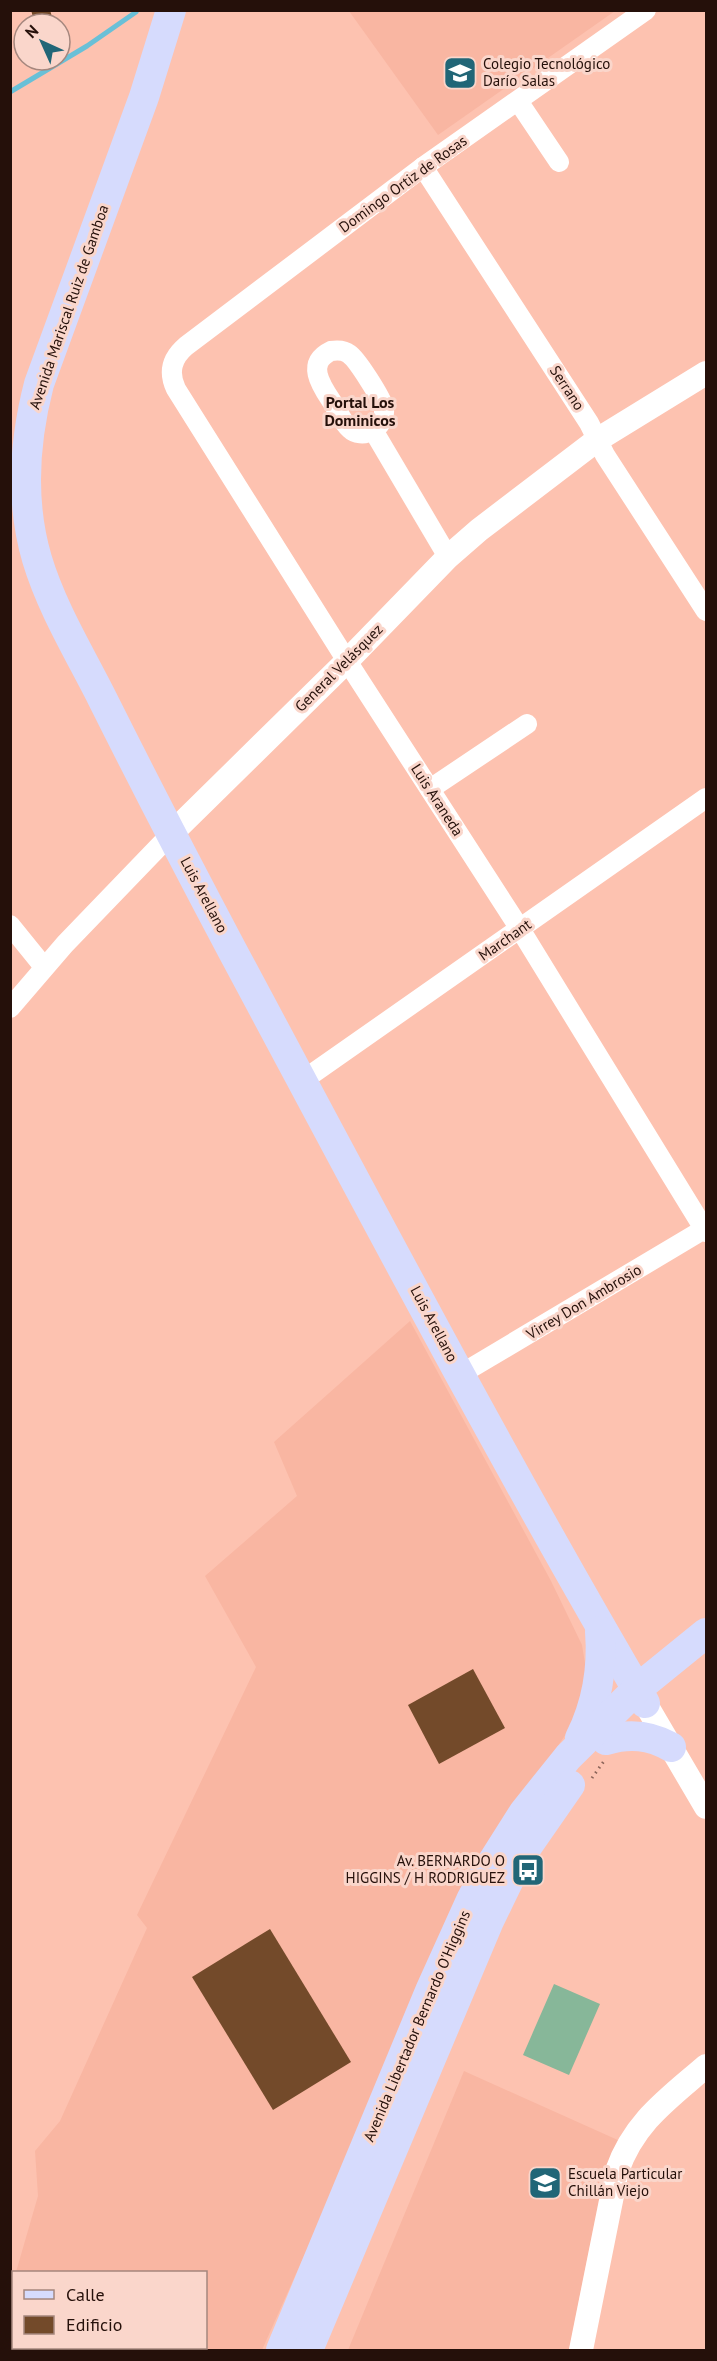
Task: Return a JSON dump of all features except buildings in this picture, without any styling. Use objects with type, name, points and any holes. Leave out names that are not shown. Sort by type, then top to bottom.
[{"type":"main road","name":"Avenida Mariscal Ruiz de Gamboa","points":[[171,10],[144,97],[39,384],[28,433],[25,483],[31,532],[44,579],[171,834]]},
{"type":"main road","name":"Luis Arellano","points":[[171,834],[461,1374],[600,1628],[641,1696]]},
{"type":"main road","points":[[568,1757],[587,1724],[598,1688],[601,1668],[600,1628]]},
{"type":"main road","name":"Avenida Libertador Bernardo O'Higgins","points":[[281,2350],[430,1991],[472,1898],[501,1846],[524,1812],[568,1757],[641,1696],[706,1633]]},
{"type":"main road","name":"Avenida Libertador Bernardo O'Higgins","points":[[308,2350],[455,2000],[520,1857],[543,1821],[641,1696],[706,1655]]},
{"type":"main road","points":[[606,1740],[639,1736],[660,1741],[671,1747]]},
{"type":"street","name":"Domingo Ortiz de Rosas","points":[[172,367],[179,352],[186,346],[423,167],[645,10]]},
{"type":"street","points":[[518,101],[559,162]]},
{"type":"street","name":"Serrano","points":[[423,167],[589,423],[605,455],[706,611]]},
{"type":"street","name":"Luis Araneda","points":[[172,367],[171,375],[176,389],[347,661],[520,929],[706,1230]]},
{"type":"street","name":"General Velásquez","points":[[10,1008],[44,967],[171,834],[347,661],[448,557],[510,504],[597,440],[706,373]]},
{"type":"street","points":[[373,430],[448,557]]},
{"type":"street","points":[[430,789],[527,724]]},
{"type":"street","name":"Marchant","points":[[302,1081],[706,798]]},
{"type":"street","points":[[10,925],[44,967]]},
{"type":"street","name":"Virrey Don Ambrosio","points":[[461,1374],[706,1230]]},
{"type":"street","name":"Luis Arellano","points":[[641,1696],[706,1807]]},
{"type":"street","points":[[581,2350],[617,2171],[630,2140],[648,2117],[706,2066]]},
{"type":"shaded area","name":"Colegio Tecnológico Darío Salas","points":[[349,11],[615,11],[438,135]]},
{"type":"shaded area","points":[[410,1321],[551,1581],[582,1645],[590,1693],[566,1734],[533,1782],[416,2005],[262,2350],[11,2350],[10,2290],[12,2283],[12,2349],[207,2349],[207,2271],[16,2271],[38,2196],[35,2151],[60,2121],[147,1928],[137,1915],[256,1667],[205,1576],[297,1496],[274,1442]]},
{"type":"shaded area","points":[[464,2071],[620,2141],[605,2170],[569,2350],[348,2350]]},
{"type":"green space","points":[[554,1984],[600,2004],[569,2075],[523,2055]]},
{"type":"waterway","points":[[10,92],[87,46],[136,12]]},
{"type":"place","name":"Colegio Tecnológico Darío Salas","points":[[460,73]]},
{"type":"place","name":"Av. BERNARDO O HIGGINS / H RODRIGUEZ","points":[[528,1870]]},
{"type":"place","name":"Escuela Particular Chillán Viejo","points":[[545,2183]]},
{"type":"district","name":"Portal Los Dominicos","points":[[360,411]]}]
